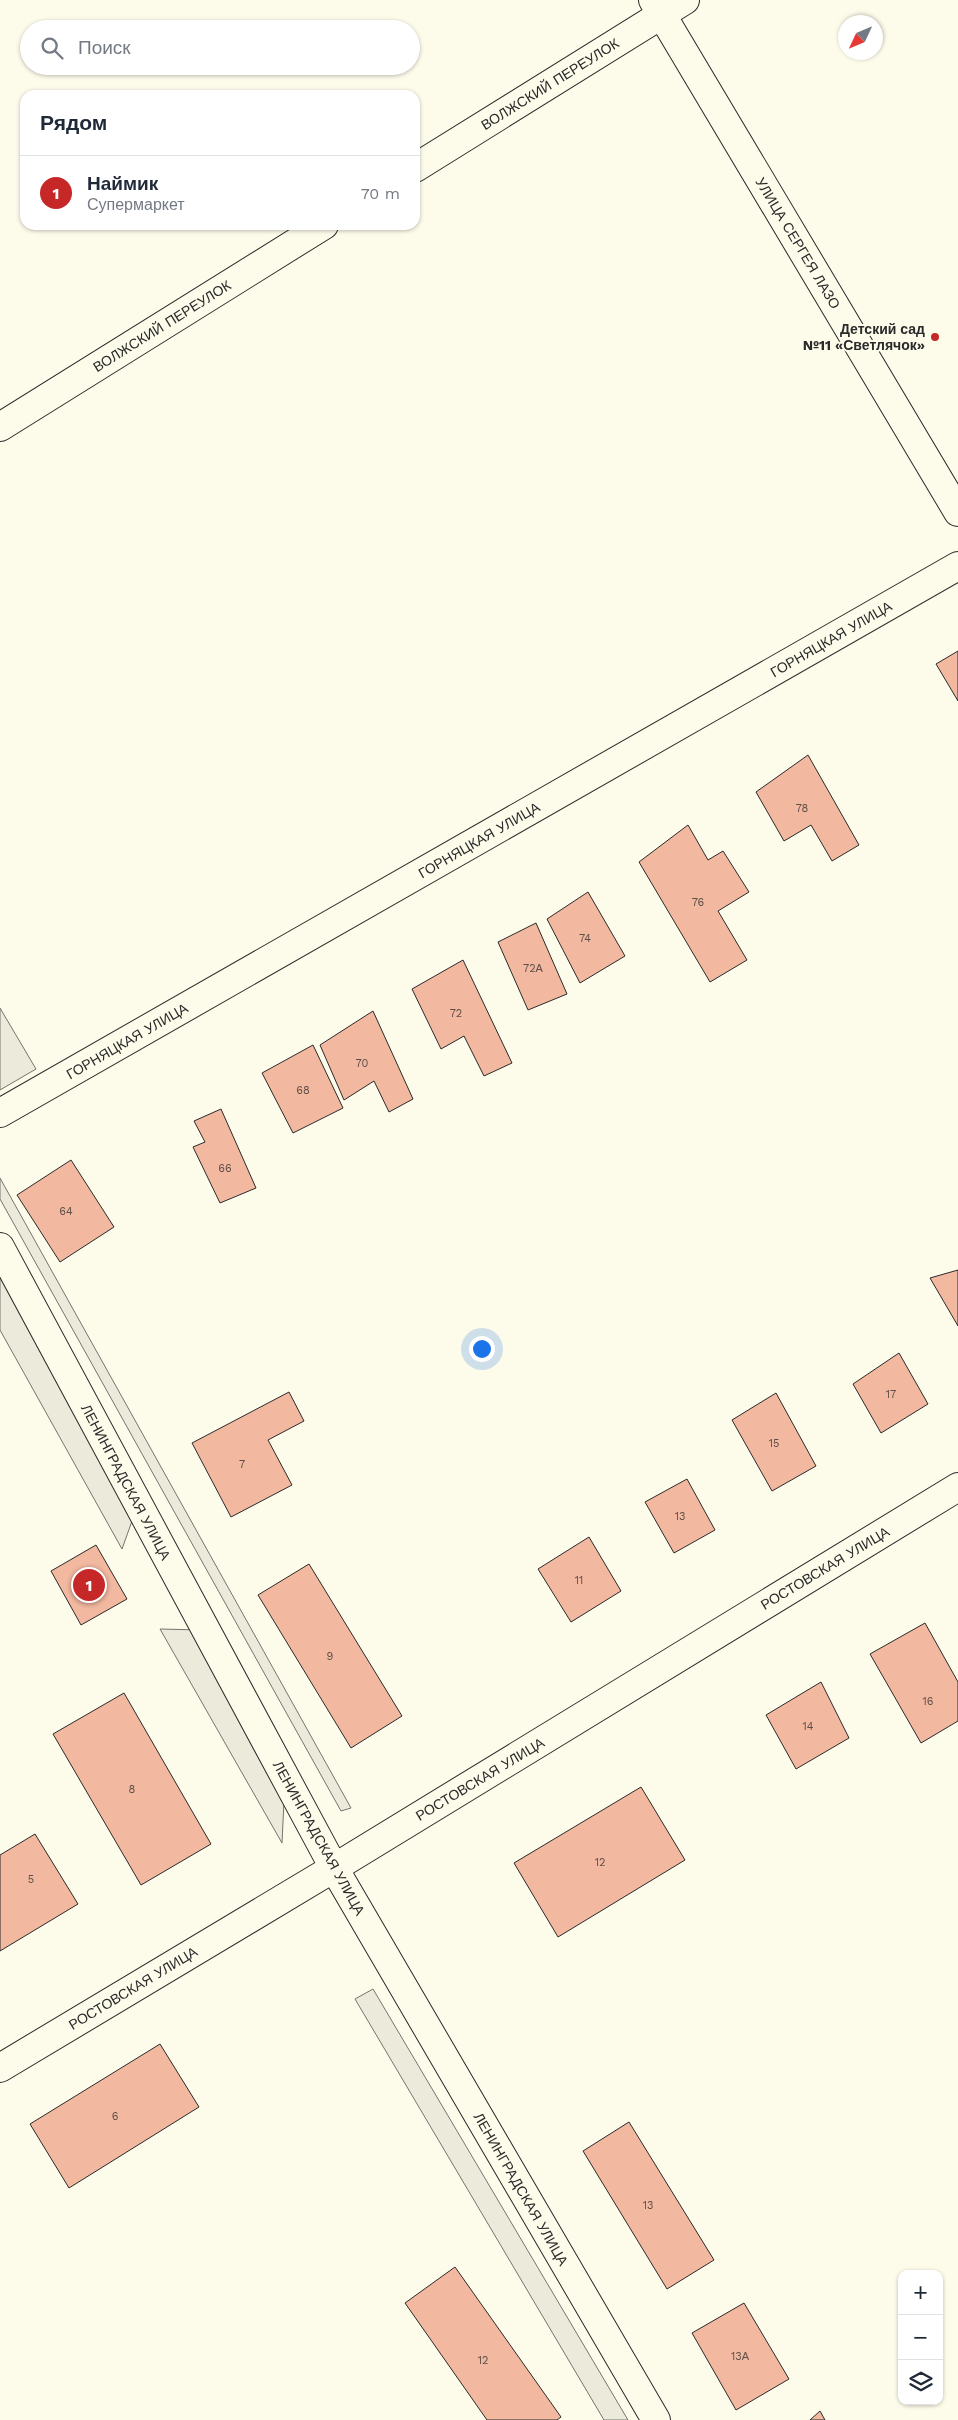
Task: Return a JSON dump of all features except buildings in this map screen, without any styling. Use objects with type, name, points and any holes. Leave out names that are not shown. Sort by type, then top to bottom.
[{"type":"street","name":"ВОЛЖСКИЙ ПЕРЕУЛОК","points":[[420,165],[657,7],[686,0]]},
{"type":"street","name":"УЛИЦА СЕРГЕЯ ЛАЗО","points":[[657,7],[958,512]]},
{"type":"street","name":"ВОЛЖСКИЙ ПЕРЕУЛОК","points":[[0,427],[316,230]]},
{"type":"street","name":"ГОРНЯЦКАЯ УЛИЦА","points":[[0,1113],[958,566]]},
{"type":"street","name":"ЛЕНИНГРАДСКАЯ УЛИЦА","points":[[0,1246],[334,1868],[656,2420]]},
{"type":"street","name":"РОСТОВСКАЯ УЛИЦА","points":[[0,2068],[334,1868],[958,1486]]},
{"type":"shaded area","points":[[0,1008],[36,1069],[0,1090]]},
{"type":"shaded area","points":[[0,1178],[351,1808],[341,1811],[0,1199]]},
{"type":"shaded area","points":[[0,1270],[136,1510],[122,1549],[0,1330]]},
{"type":"shaded area","points":[[160,1629],[200,1630],[284,1801],[282,1843]]},
{"type":"shaded area","points":[[373,1989],[628,2420],[604,2420],[355,1999]]},
{"type":"place","name":"Детский сад №11 «Светлячок»","points":[[935,337]]},
{"type":"place","name":"Наймик","points":[[89,1585]]}]
